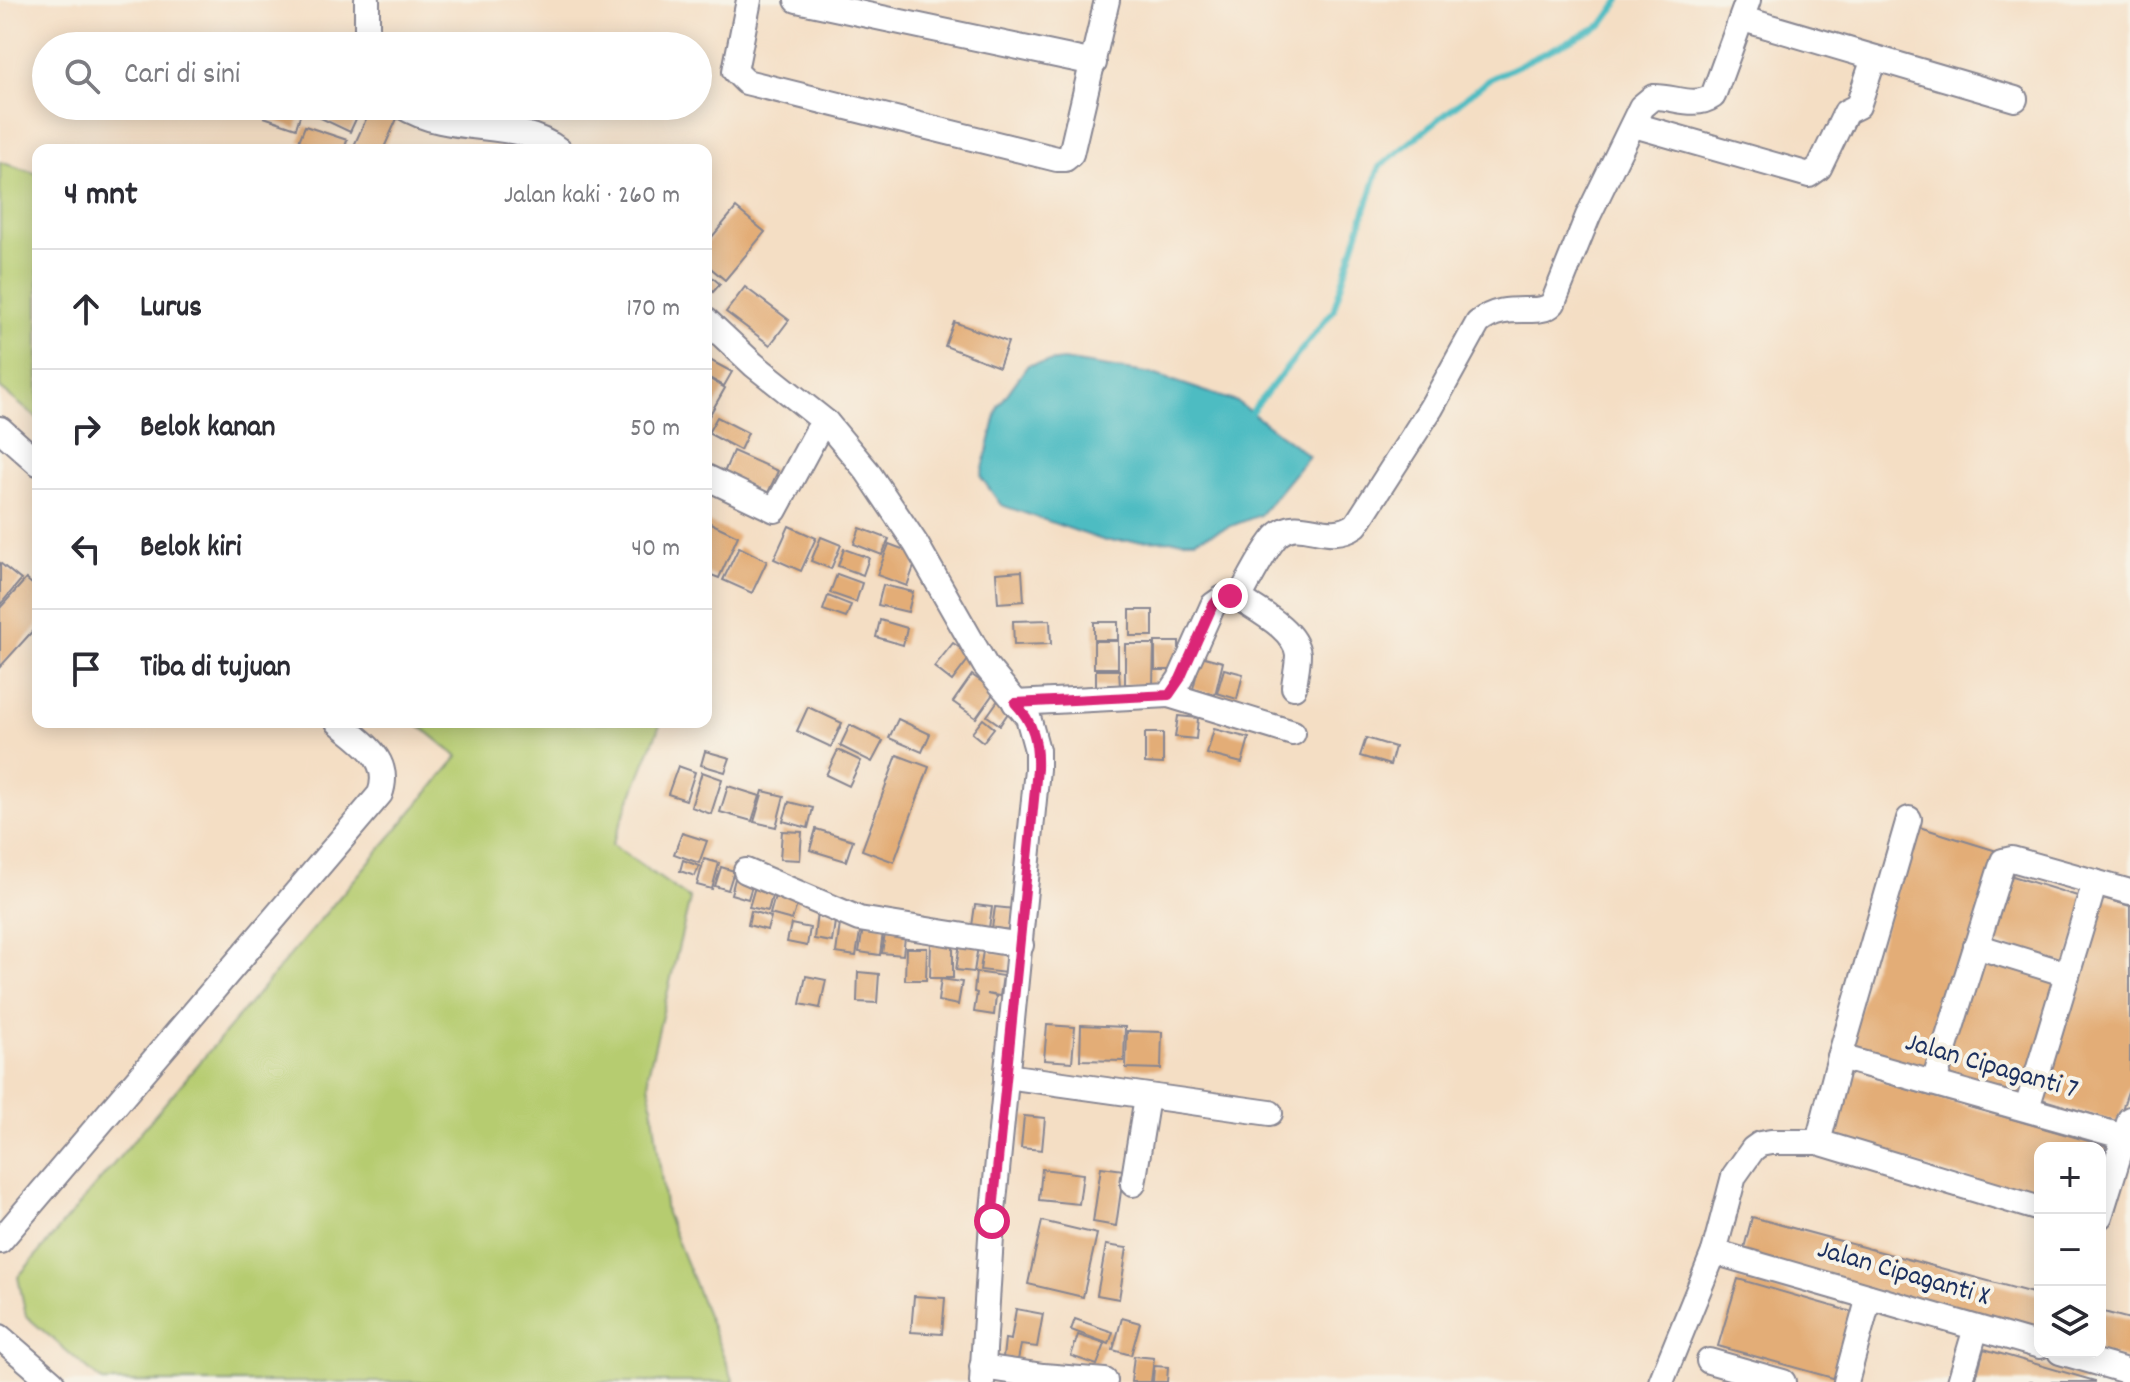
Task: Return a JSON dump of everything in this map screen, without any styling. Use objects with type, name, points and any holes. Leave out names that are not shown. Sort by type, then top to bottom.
[{"type":"street","points":[[367,0],[367,32]]},
{"type":"street","points":[[749,0],[735,71],[746,82],[1057,159],[1065,159],[1071,154],[1107,0]]},
{"type":"street","points":[[797,0],[1094,63]]},
{"type":"street","points":[[1239,598],[1278,535],[1291,528],[1332,534],[1346,532],[1356,525],[1431,408],[1478,323],[1500,310],[1543,310],[1553,303],[1588,216],[1641,107],[1653,97],[1700,102],[1713,96],[1746,10],[1874,58],[2015,99]]},
{"type":"street","points":[[1634,125],[1809,175],[1819,168],[1846,112],[1858,106],[1874,58]]},
{"type":"street","points":[[429,120],[537,137],[549,144]]},
{"type":"street","points":[[712,326],[754,365],[827,423],[867,471],[916,544],[985,665],[1028,717],[1037,750],[1021,945],[992,1221],[982,1374],[1105,1381]]},
{"type":"street","points":[[712,480],[775,510],[817,432],[827,423]]},
{"type":"street","points":[[0,429],[32,458]]},
{"type":"street","points":[[1169,695],[1180,679],[1213,605],[1223,598],[1239,598],[1275,623],[1294,643],[1298,653],[1294,687]]},
{"type":"street","points":[[1015,703],[1169,695],[1293,733]]},
{"type":"street","points":[[0,1241],[380,794],[384,776],[382,765],[375,753],[345,728]]},
{"type":"street","points":[[1818,1142],[1909,819]]},
{"type":"street","points":[[1934,1082],[2003,861],[2012,859],[2130,892]]},
{"type":"street","points":[[746,871],[859,919],[1021,945]]},
{"type":"street","points":[[2027,1108],[2095,882]]},
{"type":"street","points":[[1976,946],[2067,974]]},
{"type":"street","name":"Jalan Cipaganti 7","points":[[1840,1057],[2027,1108],[2128,1128]]},
{"type":"street","points":[[1006,1076],[1270,1113]]},
{"type":"street","points":[[1133,1184],[1147,1097]]},
{"type":"street","points":[[2101,1214],[2128,1128]]},
{"type":"street","points":[[1661,1382],[1714,1252],[1730,1184],[1753,1149],[1760,1144],[1818,1142],[2034,1207]]},
{"type":"street","name":"Jalan Cipaganti X","points":[[1714,1252],[2034,1344]]},
{"type":"street","points":[[1846,1382],[1869,1297]]},
{"type":"street","points":[[1960,1382],[1976,1328]]},
{"type":"street","points":[[0,1337],[52,1382]]},
{"type":"street","points":[[2081,1358],[2130,1372]]},
{"type":"street","points":[[1709,1361],[1783,1382]]},
{"type":"green space","points":[[0,162],[32,172],[32,414],[0,388]]},
{"type":"green space","points":[[422,728],[659,728],[612,845],[690,899],[648,1074],[666,1213],[734,1382],[103,1382],[26,1316],[18,1277],[458,757]]},
{"type":"water","points":[[1063,360],[1153,374],[1237,402],[1309,456],[1260,515],[1195,540],[1105,541],[1001,505],[981,477],[998,407],[1028,365]]},
{"type":"building","points":[[273,120],[299,120],[296,128]]},
{"type":"building","points":[[325,120],[356,120],[350,132]]},
{"type":"building","points":[[366,120],[396,120],[386,144],[355,144]]},
{"type":"building","points":[[305,126],[347,140],[346,144],[308,144],[299,141]]},
{"type":"building","points":[[736,208],[765,232],[725,280],[712,269],[712,237]]},
{"type":"building","points":[[712,277],[720,284],[712,291]]},
{"type":"building","points":[[745,287],[789,320],[770,345],[726,312]]},
{"type":"building","points":[[954,322],[1008,342],[999,367],[945,346]]},
{"type":"building","points":[[712,361],[732,372],[724,386],[712,379]]},
{"type":"building","points":[[712,380],[725,388],[712,411]]},
{"type":"building","points":[[717,417],[748,433],[740,450],[712,435],[712,426]]},
{"type":"building","points":[[733,451],[778,471],[767,495],[723,475]]},
{"type":"building","points":[[712,524],[738,536],[719,578],[712,575]]},
{"type":"building","points":[[789,526],[816,538],[801,571],[774,559]]},
{"type":"building","points":[[860,528],[889,539],[882,555],[854,544]]},
{"type":"building","points":[[821,537],[841,545],[831,569],[811,561]]},
{"type":"building","points":[[889,544],[918,555],[907,586],[877,575]]},
{"type":"building","points":[[739,547],[767,561],[752,593],[723,580]]},
{"type":"building","points":[[844,549],[869,558],[863,575],[838,566]]},
{"type":"building","points":[[0,563],[21,580],[0,605]]},
{"type":"building","points":[[1022,571],[1024,601],[998,603],[996,573]]},
{"type":"building","points":[[837,574],[862,583],[856,602],[830,593]]},
{"type":"building","points":[[26,579],[32,584],[32,632],[0,667],[0,608]]},
{"type":"building","points":[[883,585],[913,592],[908,612],[878,605]]},
{"type":"building","points":[[828,596],[851,605],[846,618],[823,610]]},
{"type":"building","points":[[1130,610],[1153,610],[1153,636],[1130,636]]},
{"type":"building","points":[[880,620],[907,628],[903,645],[876,637]]},
{"type":"building","points":[[1050,620],[1051,644],[1014,645],[1013,621]]},
{"type":"building","points":[[1094,622],[1118,622],[1118,640],[1094,640]]},
{"type":"building","points":[[1094,641],[1118,641],[1118,668],[1094,668]]},
{"type":"building","points":[[1155,642],[1179,642],[1179,670],[1155,670]]},
{"type":"building","points":[[953,643],[971,656],[952,681],[934,667]]},
{"type":"building","points":[[1125,644],[1154,644],[1153,685],[1125,684]]},
{"type":"building","points":[[1201,656],[1223,662],[1215,695],[1193,689]]},
{"type":"building","points":[[1224,669],[1243,674],[1237,699],[1217,693]]},
{"type":"building","points":[[1096,670],[1119,670],[1120,687],[1096,687]]},
{"type":"building","points":[[972,675],[995,691],[976,718],[953,702]]},
{"type":"building","points":[[999,699],[1012,707],[1000,725],[987,716]]},
{"type":"building","points":[[808,707],[842,723],[831,747],[797,731]]},
{"type":"building","points":[[1178,716],[1198,718],[1196,739],[1175,737]]},
{"type":"building","points":[[898,719],[930,734],[922,752],[889,738]]},
{"type":"building","points":[[983,719],[994,728],[983,742],[972,733]]},
{"type":"building","points":[[850,725],[883,741],[872,762],[840,746]]},
{"type":"building","points":[[1214,729],[1249,738],[1242,763],[1207,754]]},
{"type":"building","points":[[1145,733],[1163,733],[1163,764],[1145,763]]},
{"type":"building","points":[[1366,738],[1395,747],[1390,765],[1360,756]]},
{"type":"building","points":[[838,750],[861,761],[849,786],[826,775]]},
{"type":"building","points":[[705,751],[730,758],[725,772],[701,765]]},
{"type":"building","points":[[897,755],[929,767],[894,862],[862,850]]},
{"type":"building","points":[[678,766],[695,772],[686,800],[668,794]]},
{"type":"building","points":[[702,772],[722,779],[711,814],[691,807]]},
{"type":"building","points":[[728,786],[760,796],[752,821],[720,812]]},
{"type":"building","points":[[763,791],[784,796],[776,827],[754,822]]},
{"type":"building","points":[[789,802],[813,808],[808,828],[783,821]]},
{"type":"building","points":[[1916,826],[2000,852],[1932,1073],[1848,1047]]},
{"type":"building","points":[[816,829],[853,840],[846,861],[810,850]]},
{"type":"building","points":[[782,831],[802,832],[800,860],[780,859]]},
{"type":"building","points":[[682,833],[707,841],[699,863],[674,854]]},
{"type":"building","points":[[704,859],[719,863],[712,889],[697,885]]},
{"type":"building","points":[[683,860],[699,866],[695,876],[680,871]]},
{"type":"building","points":[[721,867],[734,871],[728,890],[715,886]]},
{"type":"building","points":[[737,871],[755,876],[748,899],[731,894]]},
{"type":"building","points":[[2003,873],[2087,899],[2067,965],[1982,939]]},
{"type":"building","points":[[757,880],[775,885],[768,911],[749,907]]},
{"type":"building","points":[[777,889],[800,896],[792,920],[770,914]]},
{"type":"building","points":[[2096,896],[2130,906],[2130,1085],[2118,1122],[2034,1097]]},
{"type":"building","points":[[975,905],[992,907],[989,928],[972,926]]},
{"type":"building","points":[[995,907],[1014,909],[1011,930],[992,928]]},
{"type":"building","points":[[751,911],[771,917],[767,930],[748,925]]},
{"type":"building","points":[[817,912],[836,915],[832,942],[814,939]]},
{"type":"building","points":[[864,922],[884,925],[880,955],[859,952]]},
{"type":"building","points":[[791,924],[810,928],[807,946],[787,942]]},
{"type":"building","points":[[840,924],[861,926],[856,956],[836,953]]},
{"type":"building","points":[[886,927],[906,929],[903,955],[882,953]]},
{"type":"building","points":[[931,942],[953,942],[953,978],[930,978]]},
{"type":"building","points":[[960,943],[978,946],[974,972],[956,970]]},
{"type":"building","points":[[906,948],[927,948],[926,980],[905,980]]},
{"type":"building","points":[[983,951],[1008,954],[1006,973],[980,970]]},
{"type":"building","points":[[1977,955],[2062,980],[2025,1100],[1940,1074]]},
{"type":"building","points":[[858,972],[879,974],[877,1003],[857,1002]]},
{"type":"building","points":[[976,972],[1003,976],[1000,996],[987,994],[996,996],[994,1015],[974,1012]]},
{"type":"building","points":[[806,976],[826,980],[820,1008],[800,1004]]},
{"type":"building","points":[[941,979],[962,982],[958,1005],[938,1001]]},
{"type":"building","points":[[1047,1025],[1075,1027],[1072,1062],[1044,1060]]},
{"type":"building","points":[[1081,1025],[1125,1027],[1124,1061],[1080,1060]]},
{"type":"building","points":[[1127,1031],[1162,1032],[1161,1069],[1126,1068]]},
{"type":"building","points":[[1843,1071],[2092,1142],[2034,1142],[2034,1197],[1824,1137]]},
{"type":"building","points":[[1024,1116],[1045,1118],[1042,1150],[1021,1148]]},
{"type":"building","points":[[1101,1167],[1124,1170],[1116,1226],[1093,1222]]},
{"type":"building","points":[[1042,1169],[1083,1174],[1079,1204],[1039,1200]]},
{"type":"building","points":[[1752,1217],[2034,1293],[2034,1334],[1742,1256]]},
{"type":"building","points":[[1042,1221],[1097,1234],[1083,1297],[1028,1284]]},
{"type":"building","points":[[1106,1245],[1127,1248],[1119,1299],[1097,1295]]},
{"type":"building","points":[[1738,1279],[1859,1314],[1840,1380],[1718,1346]]},
{"type":"building","points":[[914,1296],[945,1298],[942,1334],[911,1332]]},
{"type":"building","points":[[1016,1309],[1043,1314],[1037,1347],[1021,1345],[1018,1360],[1003,1358],[1005,1339],[1011,1340]]},
{"type":"building","points":[[2106,1313],[2130,1319],[2130,1360],[2106,1354]]},
{"type":"building","points":[[1122,1318],[1140,1323],[1131,1355],[1113,1350]]},
{"type":"building","points":[[1075,1319],[1113,1332],[1109,1344],[1071,1330]]},
{"type":"building","points":[[1078,1335],[1105,1344],[1097,1365],[1071,1356]]},
{"type":"building","points":[[1984,1349],[2095,1381],[2095,1382],[1975,1382]]},
{"type":"building","points":[[1134,1356],[1154,1358],[1151,1382],[1131,1382]]},
{"type":"building","points":[[1154,1366],[1168,1367],[1167,1382],[1153,1382]]},
{"type":"waterway","points":[[1251,412],[1333,311],[1379,167],[1488,80],[1602,25],[1620,0]]},
{"type":"route","points":[[992,1221],[1037,769],[1034,732],[1028,717],[1015,703],[1169,695],[1180,679],[1213,605],[1217,600],[1230,596]]}]
